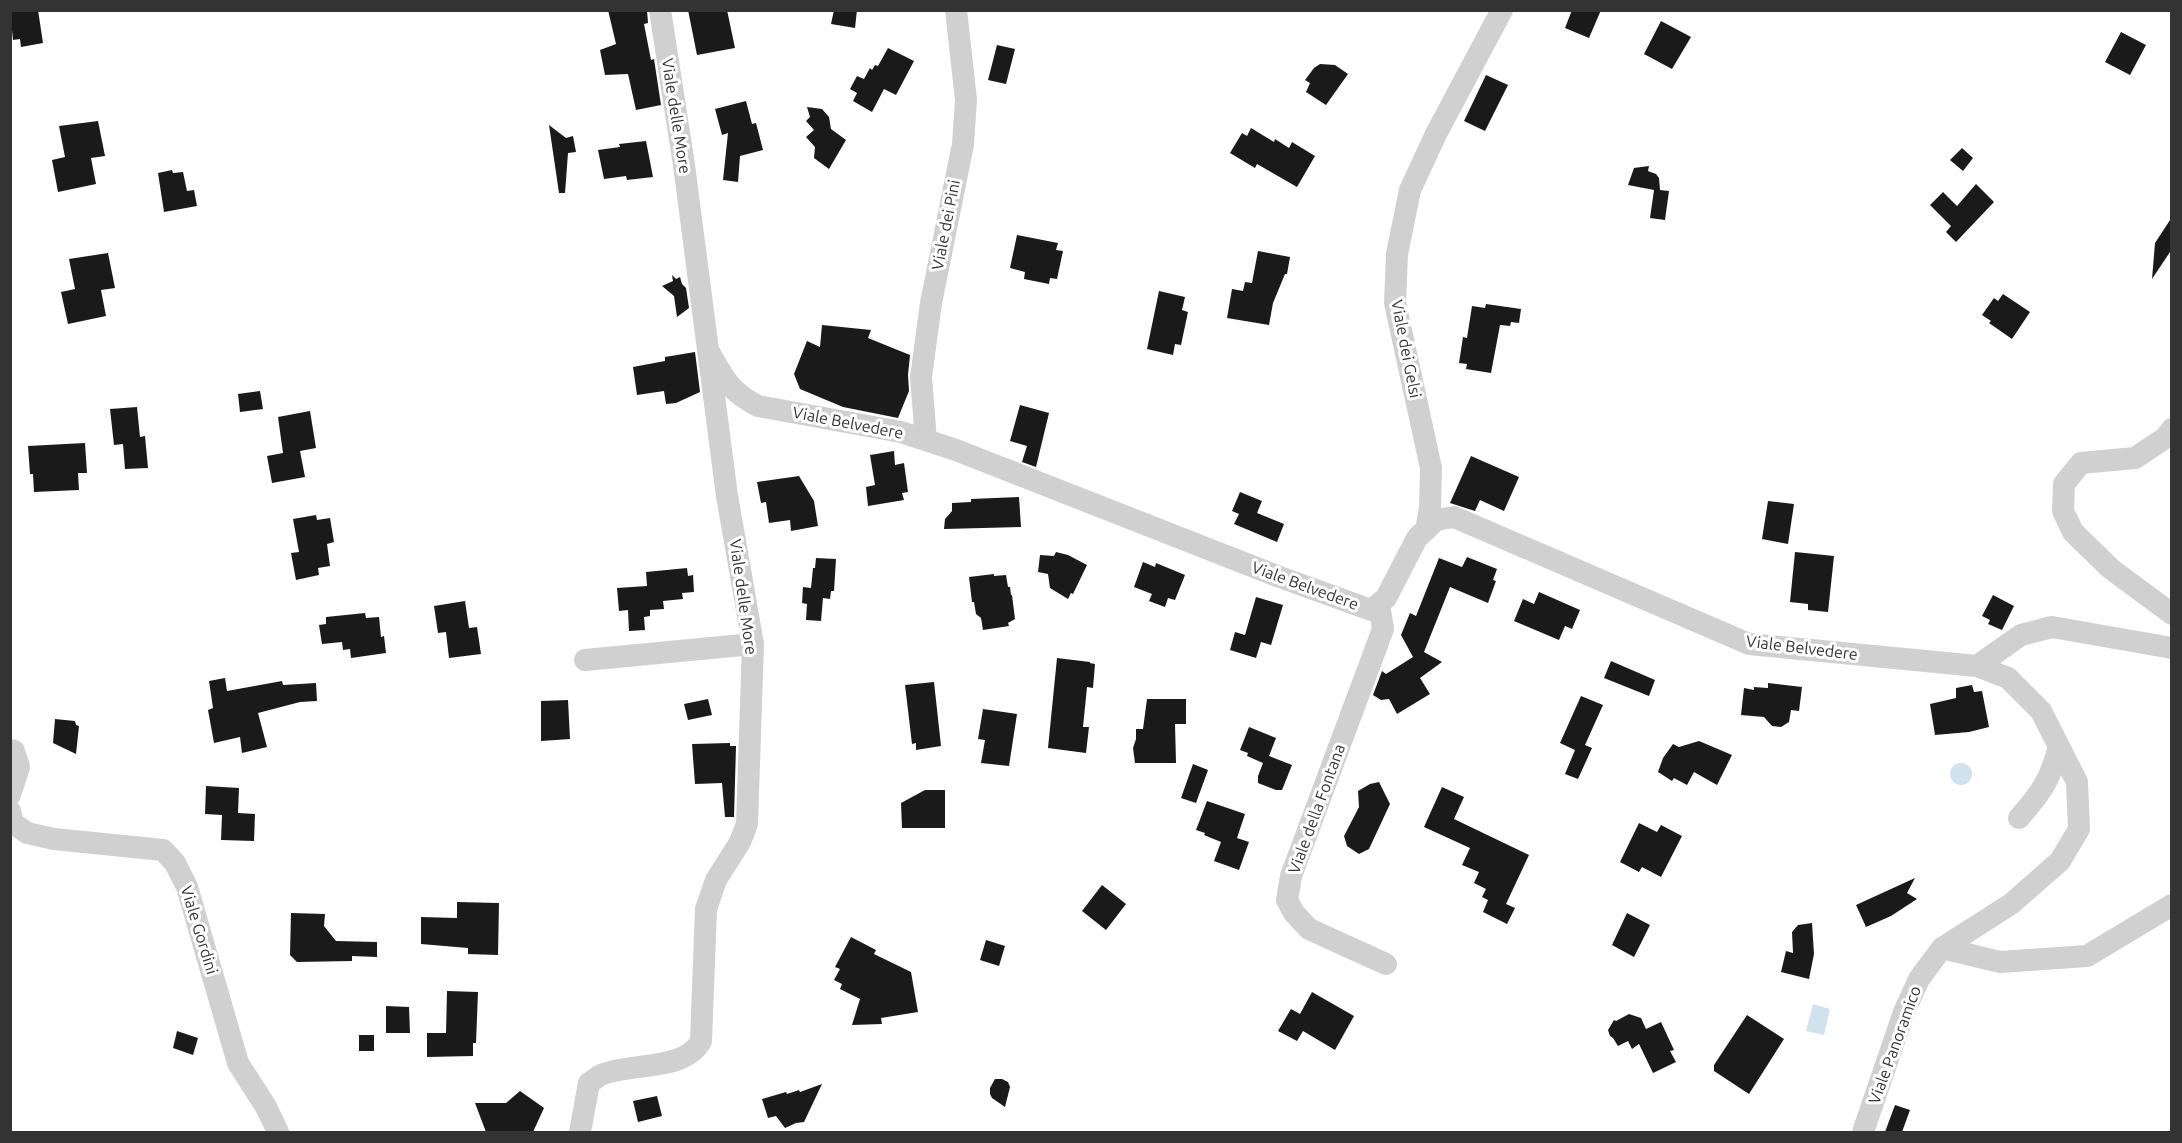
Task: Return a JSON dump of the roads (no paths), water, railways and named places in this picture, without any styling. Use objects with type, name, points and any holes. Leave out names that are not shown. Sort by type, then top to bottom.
[{"type":"street","name":"Viale delle More","points":[[580,1132],[589,1083],[601,1075],[683,1059],[697,1049],[701,1041],[706,909],[716,880],[740,842],[747,824],[753,644],[727,496],[684,165],[660,10]]},
{"type":"street","name":"Viale dei Pini","points":[[926,440],[921,377],[931,303],[963,144],[966,100],[956,10]]},
{"type":"street","name":"Viale dei Gelsi","points":[[1426,530],[1430,508],[1431,468],[1395,303],[1397,254],[1410,190],[1436,134],[1502,10]]},
{"type":"street","name":"Viale Belvedere","points":[[708,350],[724,377],[739,396],[758,406],[880,427],[926,440],[1371,610],[1386,598],[1418,538],[1436,520],[1454,517],[1749,644],[1977,666],[2008,678],[2041,711],[2059,746]]},
{"type":"street","points":[[2172,429],[2164,438],[2135,458],[2081,463],[2064,484],[2063,511],[2073,532],[2111,570],[2172,614]]},
{"type":"street","name":"Viale della Fontana","points":[[1379,604],[1383,629],[1291,876],[1287,900],[1294,913],[1309,928],[1386,964]]},
{"type":"street","points":[[1977,666],[2021,634],[2052,627],[2172,648]]},
{"type":"street","points":[[585,660],[753,644]]},
{"type":"street","points":[[2019,818],[2041,793],[2053,769],[2059,746]]},
{"type":"street","name":"Viale Panoramico","points":[[1863,1132],[1904,1012],[1919,979],[1942,948],[2011,904],[2060,861],[2079,829],[2077,782],[2059,746]]},
{"type":"street","points":[[10,750],[14,751],[19,767],[10,795]]},
{"type":"street","name":"Viale Gordini","points":[[10,811],[13,823],[27,833],[54,839],[163,850],[175,863],[187,887],[238,1063],[266,1107],[278,1132]]},
{"type":"street","points":[[1942,948],[2000,962],[2087,956],[2172,905]]},
{"type":"water","points":[[1961,763],[1969,766],[1972,774],[1969,782],[1961,785],[1953,782],[1950,774],[1953,766]]},
{"type":"water","points":[[1813,1004],[1830,1009],[1824,1035],[1806,1031]]}]
